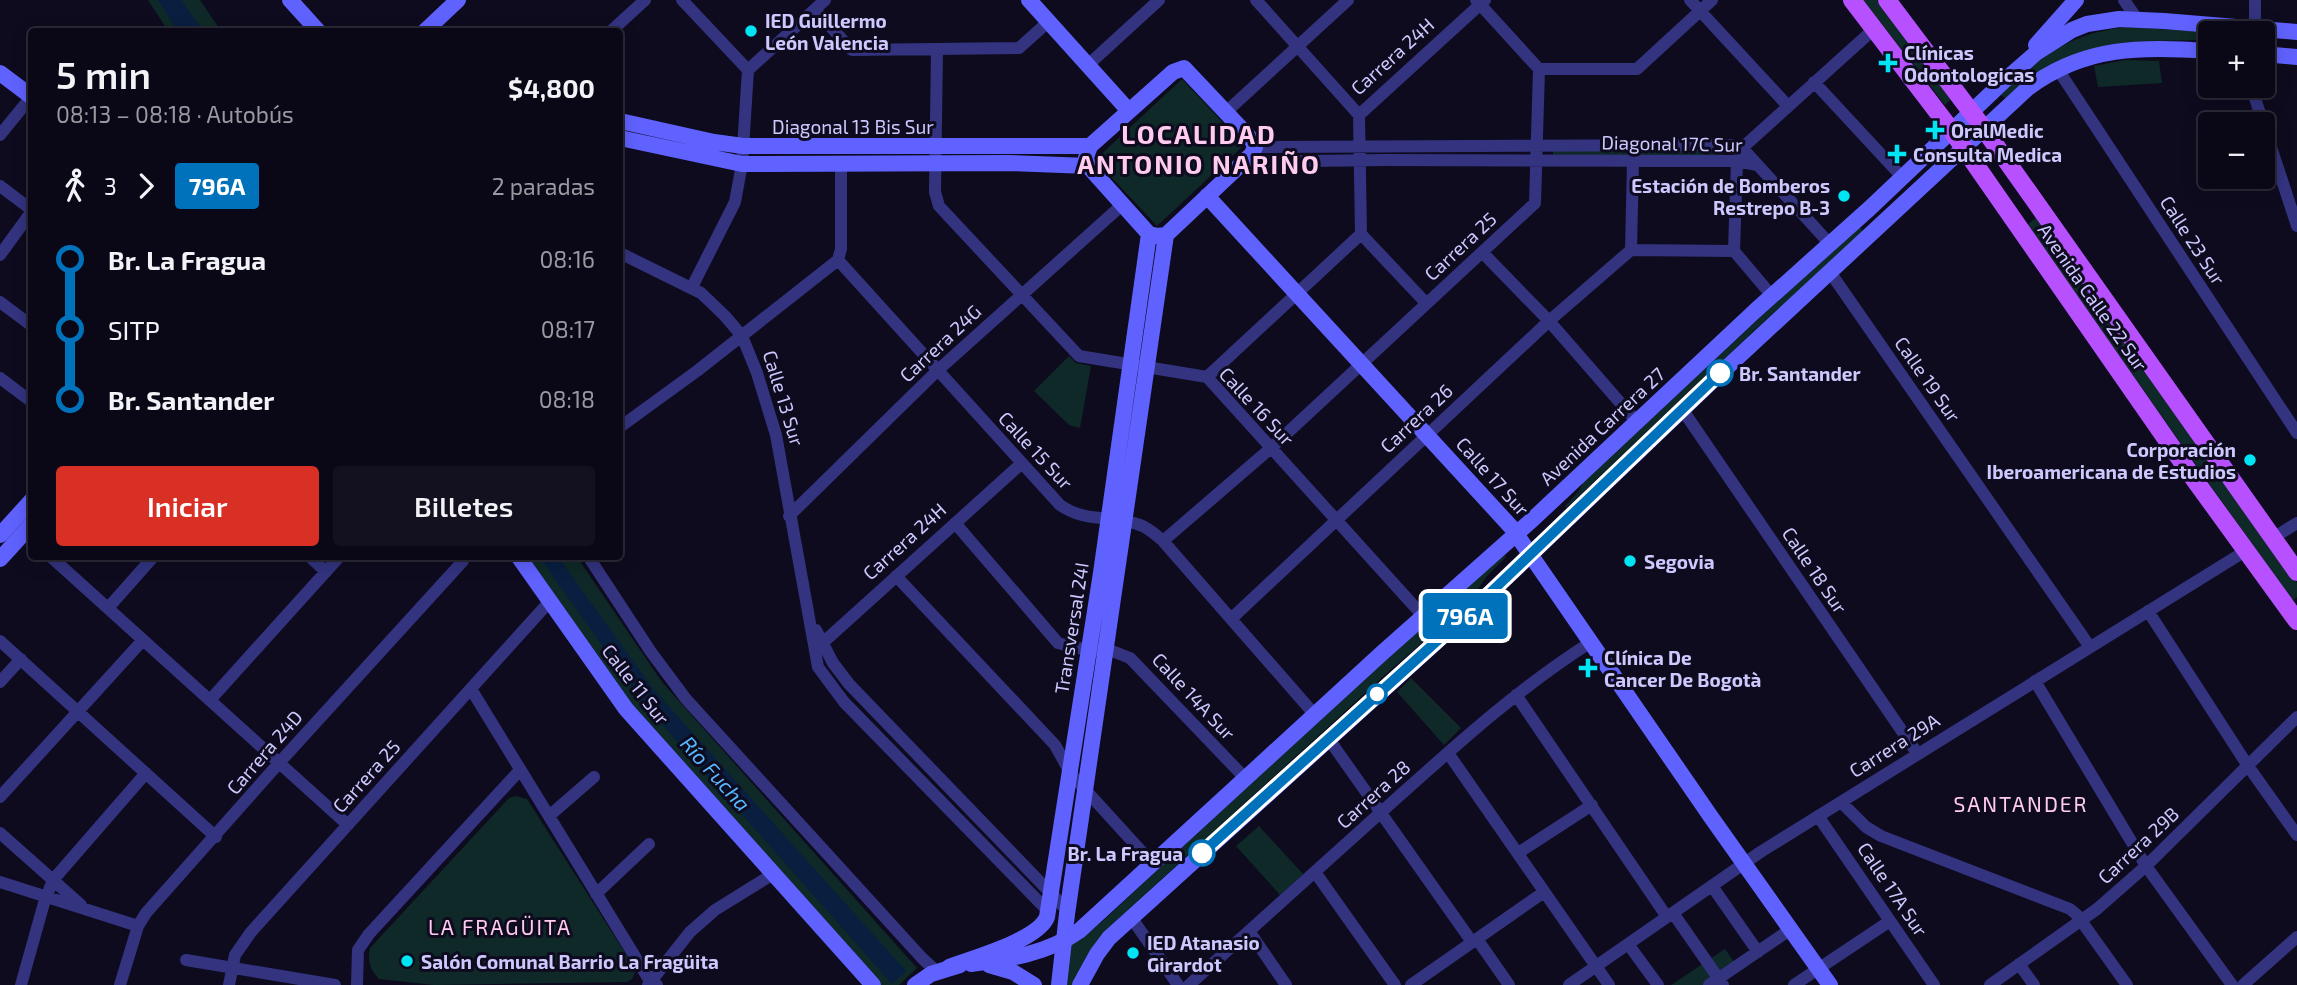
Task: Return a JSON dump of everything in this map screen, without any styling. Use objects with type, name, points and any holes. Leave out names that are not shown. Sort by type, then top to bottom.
[{"type":"main road","name":"Avenida Calle 22 Sur","points":[[1852,0],[1952,131],[2194,479],[2297,621]]},
{"type":"main road","name":"Avenida Calle 22 Sur","points":[[1895,3],[2297,572]]},
{"type":"street","points":[[290,0],[315,28]]},
{"type":"street","points":[[614,28],[645,0]]},
{"type":"street","points":[[682,0],[748,70]]},
{"type":"street","points":[[692,287],[735,202],[742,164],[748,70],[825,0]]},
{"type":"street","points":[[1029,0],[1129,111]]},
{"type":"street","points":[[1088,65],[1160,0]]},
{"type":"street","points":[[1256,0],[1359,115],[1361,234],[1426,303]]},
{"type":"street","points":[[1226,112],[1348,0]]},
{"type":"street","points":[[1690,0],[1788,106]]},
{"type":"street","points":[[1480,1],[1539,69],[1637,69],[1712,0]]},
{"type":"street","points":[[2004,81],[2076,0]]},
{"type":"street","points":[[2124,0],[2137,19]]},
{"type":"street","points":[[2255,0],[2256,21]]},
{"type":"street","name":"Carrera 24H","points":[[1359,115],[1480,1]]},
{"type":"street","points":[[428,28],[453,2]]},
{"type":"street","points":[[815,10],[852,50],[1019,48],[1048,22]]},
{"type":"street","name":"Avenida Carrera 27","points":[[943,969],[1020,956],[1064,941],[1079,931],[1517,534],[2036,53],[2072,30],[2103,21],[2137,19],[2198,26]]},
{"type":"street","points":[[1772,296],[1734,251],[1739,155],[1788,106],[1874,29]]},
{"type":"street","points":[[936,164],[937,49]]},
{"type":"street","points":[[1080,985],[1102,946],[1131,917],[1489,594],[1682,409],[2028,88],[2057,68],[2101,53],[2127,49],[2198,51]]},
{"type":"street","points":[[2275,55],[2297,57]]},
{"type":"street","points":[[1181,68],[1189,71],[1252,140],[1255,147],[1243,162],[1166,235],[1149,234],[1088,166],[1086,158],[1090,146],[1129,111],[1181,68]]},
{"type":"street","name":"Calle 23 Sur","points":[[2057,68],[2297,433]]},
{"type":"street","name":"Carrera 25","points":[[1163,541],[1271,448],[1535,202],[1539,69]]},
{"type":"street","points":[[0,73],[28,95]]},
{"type":"street","points":[[1814,82],[1903,178]]},
{"type":"street","points":[[2255,98],[2297,226]]},
{"type":"street","points":[[0,135],[28,101]]},
{"type":"street","name":"Diagonal 13 Bis Sur","points":[[623,122],[743,146],[1090,146]]},
{"type":"street","points":[[638,142],[641,125]]},
{"type":"street","name":"Diagonal 13 Bis Sur","points":[[623,139],[742,164],[1088,166]]},
{"type":"street","name":"Diagonal 17C Sur","points":[[1243,162],[1360,153],[1538,145],[1725,145],[1758,165],[1830,244]]},
{"type":"street","name":"Diagonal 17C Sur","points":[[1255,147],[1538,160],[1633,160],[1739,155]]},
{"type":"street","points":[[1633,160],[1631,250],[1734,251]]},
{"type":"street","points":[[623,425],[697,371],[838,260],[841,249],[841,164]]},
{"type":"street","name":"Calle 16 Sur","points":[[936,164],[936,203],[1079,356],[1207,377],[1424,617]]},
{"type":"street","points":[[0,186],[28,208]]},
{"type":"street","name":"Calle 17 Sur","points":[[1207,196],[1517,534],[1830,985]]},
{"type":"street","name":"Carrera 24G","points":[[789,516],[937,371],[1122,205]]},
{"type":"street","points":[[0,255],[28,216]]},
{"type":"street","points":[[1862,216],[1876,230]]},
{"type":"street","name":"Transversal 24I","points":[[1059,985],[1085,790],[1097,650],[1138,366],[1149,234]]},
{"type":"street","points":[[1207,377],[1361,234]]},
{"type":"street","name":"Transversal 24I","points":[[1138,366],[1166,235]]},
{"type":"street","name":"Carrera 26","points":[[1231,619],[1549,321],[1631,250]]},
{"type":"street","points":[[1482,252],[1549,321],[1637,422]]},
{"type":"street","name":"Calle 13 Sur","points":[[623,254],[692,287],[717,307],[742,336],[757,373],[776,435],[789,516],[818,647],[1049,903],[1068,911]]},
{"type":"street","name":"Calle 15 Sur","points":[[838,260],[1069,512],[1087,518],[1146,527],[1163,541],[1315,715]]},
{"type":"street","name":"Calle 19 Sur","points":[[1830,272],[2090,647]]},
{"type":"street","points":[[0,302],[28,323]]},
{"type":"street","points":[[0,378],[28,399]]},
{"type":"street","name":"Calle 18 Sur","points":[[1682,409],[1917,753]]},
{"type":"street","name":"Carrera 24H","points":[[818,647],[1022,463]]},
{"type":"street","points":[[0,559],[28,507]]},
{"type":"street","name":"Calle 14A Sur","points":[[955,523],[1058,643],[1066,647],[1097,650],[1130,658],[1246,779]]},
{"type":"street","points":[[2273,538],[2297,523]]},
{"type":"street","name":"Carrera 29A","points":[[1569,985],[1818,816],[2247,550]]},
{"type":"street","points":[[54,560],[348,824]]},
{"type":"street","points":[[108,608],[150,560]]},
{"type":"street","points":[[313,560],[326,572]]},
{"type":"street","points":[[210,701],[336,560]]},
{"type":"street","name":"Calle 11 Sur","points":[[521,560],[626,709],[873,985]]},
{"type":"street","name":"Calle 11 Sur","points":[[591,560],[651,652],[687,699],[922,958],[943,969]]},
{"type":"street","name":"Carrera 24D","points":[[120,985],[138,926],[146,914],[463,561]]},
{"type":"street","points":[[896,576],[1055,745],[1070,774],[1153,864]]},
{"type":"street","name":"Carrera 25","points":[[229,985],[235,955],[251,932],[550,601]]},
{"type":"street","points":[[2148,611],[2248,766],[2297,835]]},
{"type":"street","points":[[0,797],[143,640]]},
{"type":"street","points":[[0,641],[216,837]]},
{"type":"street","name":"Carrera 28","points":[[1189,985],[1448,753],[1516,695],[1591,642]]},
{"type":"street","name":"Transversal 24I","points":[[1049,903],[1076,742],[1097,650]]},
{"type":"street","points":[[0,682],[21,659]]},
{"type":"street","points":[[2035,681],[2146,866],[2232,985]]},
{"type":"street","points":[[471,690],[651,984],[691,932],[715,910],[773,874]]},
{"type":"street","points":[[1516,695],[1717,983],[1791,929]]},
{"type":"street","name":"Carrera 29B","points":[[1990,985],[2082,921],[2146,866],[2297,717]]},
{"type":"street","points":[[1328,738],[1474,941],[1509,985]]},
{"type":"street","points":[[1055,745],[1076,742]]},
{"type":"street","points":[[1448,753],[1609,985]]},
{"type":"street","points":[[357,985],[358,950],[369,934],[520,770]]},
{"type":"street","points":[[21,985],[53,880],[146,774]]},
{"type":"street","points":[[549,816],[594,777]]},
{"type":"street","points":[[1841,802],[1866,827],[1881,836],[2070,909],[2082,921],[2127,985]]},
{"type":"street","points":[[1518,853],[1592,806]]},
{"type":"street","name":"Calle 17A Sur","points":[[1818,816],[1934,985]]},
{"type":"street","points":[[0,833],[85,909]]},
{"type":"street","points":[[596,894],[649,844]]},
{"type":"street","points":[[1315,872],[1395,985]]},
{"type":"street","points":[[0,882],[138,926]]},
{"type":"street","points":[[1712,886],[1758,952]]},
{"type":"street","points":[[1411,985],[1544,891]]},
{"type":"street","points":[[915,985],[943,969],[1028,936],[1045,923],[1049,903]]},
{"type":"street","points":[[1131,917],[1178,985]]},
{"type":"street","points":[[1794,985],[1890,921]]},
{"type":"street","points":[[1249,931],[1286,985]]},
{"type":"street","points":[[2243,985],[2297,936]]},
{"type":"street","points":[[1628,944],[1658,985]]},
{"type":"street","points":[[186,960],[335,985]]},
{"type":"street","points":[[971,964],[992,965],[1013,972],[1034,985]]},
{"type":"street","points":[[2020,964],[2034,985]]},
{"type":"green space","points":[[148,0],[200,0],[219,28],[166,28]]},
{"type":"green space","points":[[1863,0],[1877,0],[1952,98],[1945,105]]},
{"type":"green space","points":[[2127,27],[2198,31],[2198,40],[2142,41],[2092,49],[2022,85],[2005,98],[2001,95],[2058,49],[2072,41]]},
{"type":"green space","points":[[2125,60],[2159,61],[2162,83],[2098,87],[2094,66]]},
{"type":"green space","points":[[1182,79],[1244,145],[1157,226],[1095,160]]},
{"type":"green space","points":[[1553,149],[1723,150],[1723,158],[1553,156]]},
{"type":"green space","points":[[2036,218],[2297,583],[2297,597],[2292,601],[2027,225]]},
{"type":"green space","points":[[1859,226],[1864,232],[1762,323],[1566,508],[1583,482]]},
{"type":"green space","points":[[1069,356],[1076,363],[1091,366],[1080,428],[1069,425],[1034,391]]},
{"type":"green space","points":[[1504,554],[1506,557],[1486,577],[1469,602],[1387,673],[1108,928],[1086,959],[1073,985],[1064,985],[1068,946],[1104,920],[1307,730]]},
{"type":"green space","points":[[526,560],[579,560],[662,682],[917,968],[899,985],[879,985],[642,720]]},
{"type":"green space","points":[[1411,678],[1461,728],[1444,745],[1397,692]]},
{"type":"green space","points":[[516,796],[527,799],[636,970],[632,979],[627,982],[434,985],[379,979],[370,965],[370,948],[509,798]]},
{"type":"green space","points":[[1259,826],[1303,874],[1280,895],[1236,846]]},
{"type":"green space","points":[[1725,949],[1737,966],[1709,985],[1671,985]]},
{"type":"water","points":[[158,0],[181,0],[201,28],[176,28]]},
{"type":"water","name":"Río Fucha","points":[[541,560],[560,560],[654,690],[906,971],[892,984],[644,704]]},
{"type":"bus line","name":"796A","points":[[1202,853],[1489,594],[1720,373]]},
{"type":"place","name":"IED Guillermo León Valencia","points":[[751,31]]},
{"type":"place","name":"Clínicas Odontologicas","points":[[1888,63]]},
{"type":"place","name":"OralMedic","points":[[1935,130]]},
{"type":"place","name":"Consulta Medica","points":[[1897,154]]},
{"type":"place","name":"Estación de Bomberos Restrepo B-3","points":[[1844,196]]},
{"type":"place","name":"Br. Santander","points":[[1720,373]]},
{"type":"place","name":"Corporación Iberoamericana de Estudios","points":[[2250,460]]},
{"type":"place","name":"Segovia","points":[[1630,561]]},
{"type":"place","name":"Clínica De Cancer De Bogotà","points":[[1588,668]]},
{"type":"place","name":"Br. La Fragua","points":[[1202,853]]},
{"type":"place","name":"IED Atanasio Girardot","points":[[1133,953]]},
{"type":"place","name":"Salón Comunal Barrio La Fragüita","points":[[407,961]]},
{"type":"district","name":"LOCALIDAD ANTONIO NARIÑO","points":[[1199,148]]},
{"type":"district","name":"SANTANDER","points":[[2021,803]]},
{"type":"district","name":"LA FRAGÜITA","points":[[500,926]]}]
